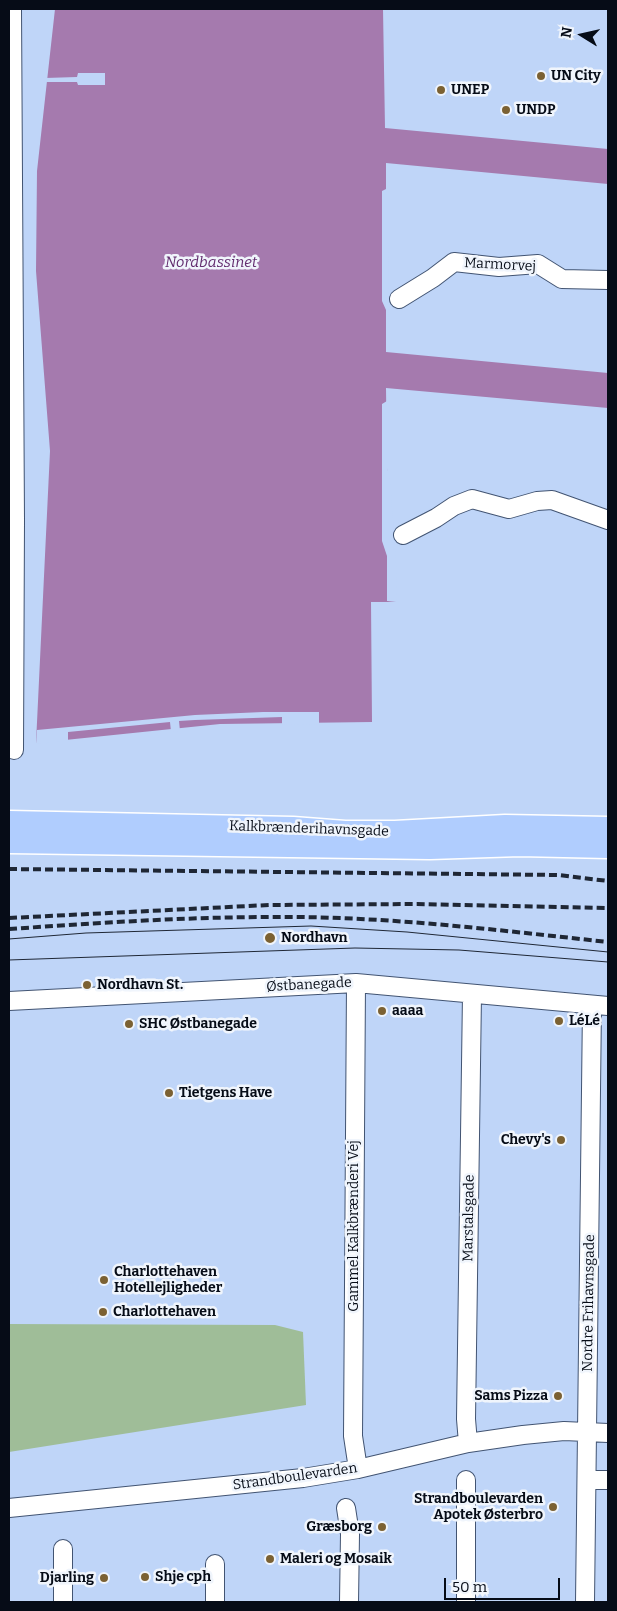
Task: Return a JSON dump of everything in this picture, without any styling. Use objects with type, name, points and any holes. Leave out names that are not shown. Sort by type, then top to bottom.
[{"type":"main road","name":"Kalkbrænderihavnsgade","points":[[9,822],[293,828],[344,832],[395,832],[505,826],[608,828]]},
{"type":"main road","name":"Kalkbrænderihavnsgade","points":[[9,842],[430,848],[520,845],[608,847]]},
{"type":"street","points":[[12,9],[10,53],[10,190],[15,521],[14,750]]},
{"type":"street","name":"Marmorvej","points":[[399,298],[433,278],[454,262],[488,266],[538,264],[562,279],[608,280]]},
{"type":"street","points":[[403,535],[436,518],[454,506],[472,499],[509,509],[537,501],[552,500],[608,520]]},
{"type":"street","name":"Østbanegade","points":[[9,1001],[356,983],[600,1005]]},
{"type":"street","name":"Gammel Kalkbrænderi Vej","points":[[356,983],[353,1436],[358,1469]]},
{"type":"street","name":"Marstalsgade","points":[[468,1443],[466,1419],[472,994]]},
{"type":"street","name":"Nordre Frihavnsgade","points":[[585,1602],[586,1432],[600,1005]]},
{"type":"street","name":"Strandboulevarden","points":[[9,1508],[303,1478],[358,1469],[468,1443],[523,1434],[608,1433]]},
{"type":"street","points":[[466,1480],[466,1602]]},
{"type":"street","points":[[587,1480],[608,1480]]},
{"type":"street","points":[[346,1508],[350,1534],[348,1602]]},
{"type":"street","points":[[63,1549],[63,1602]]},
{"type":"street","points":[[215,1564],[215,1602]]},
{"type":"green space","points":[[9,1324],[275,1325],[303,1332],[306,1405],[9,1452]]},
{"type":"water","name":"Nordbassinet","points":[[55,9],[383,9],[385,128],[608,149],[608,184],[386,163],[386,352],[608,373],[608,408],[386,388],[387,468],[396,602],[371,602],[372,722],[220,724],[36,743],[50,451],[36,271],[37,171]]},
{"type":"pier","points":[[78,73],[105,73],[105,85],[78,85],[77,82],[44,82],[45,78],[77,77]]},
{"type":"pier","points":[[386,189],[386,242],[389,246],[388,330],[386,331],[386,310],[382,301],[382,191]]},
{"type":"pier","points":[[387,401],[387,468],[390,479],[397,579],[396,602],[387,601],[387,556],[382,541],[382,404]]},
{"type":"pier","points":[[319,712],[319,724],[282,725],[282,717],[179,721],[180,731],[171,732],[170,722],[68,732],[68,741],[36,744],[37,730],[195,715]]},
{"type":"tram line","points":[[9,939],[86,933],[311,926],[407,932],[608,952]]},
{"type":"tram line","points":[[9,960],[355,948],[459,950],[608,962]]},
{"type":"railway","points":[[9,869],[558,875],[608,881]]},
{"type":"railway","points":[[9,918],[269,905],[417,904],[608,908]]},
{"type":"railway","points":[[9,929],[174,919],[315,917],[399,921],[608,942]]},
{"type":"place","name":"UN City","points":[[541,76]]},
{"type":"place","name":"UNEP","points":[[441,90]]},
{"type":"place","name":"UNDP","points":[[506,110]]},
{"type":"place","name":"Nordhavn","points":[[270,938]]},
{"type":"place","name":"Nordhavn St.","points":[[87,985]]},
{"type":"place","name":"aaaa","points":[[382,1011]]},
{"type":"place","name":"LéLé","points":[[559,1021]]},
{"type":"place","name":"SHC Østbanegade","points":[[129,1024]]},
{"type":"place","name":"Tietgens Have","points":[[169,1093]]},
{"type":"place","name":"Chevy's","points":[[561,1140]]},
{"type":"place","name":"Charlottehaven Hotellejligheder","points":[[104,1280]]},
{"type":"place","name":"Charlottehaven","points":[[103,1312]]},
{"type":"place","name":"Sams Pizza","points":[[558,1396]]},
{"type":"place","name":"Strandboulevarden Apotek Østerbro","points":[[553,1507]]},
{"type":"place","name":"Græsborg","points":[[382,1527]]},
{"type":"place","name":"Maleri og Mosaik","points":[[270,1559]]},
{"type":"place","name":"Shje cph","points":[[145,1577]]},
{"type":"place","name":"Djarling","points":[[104,1578]]}]
